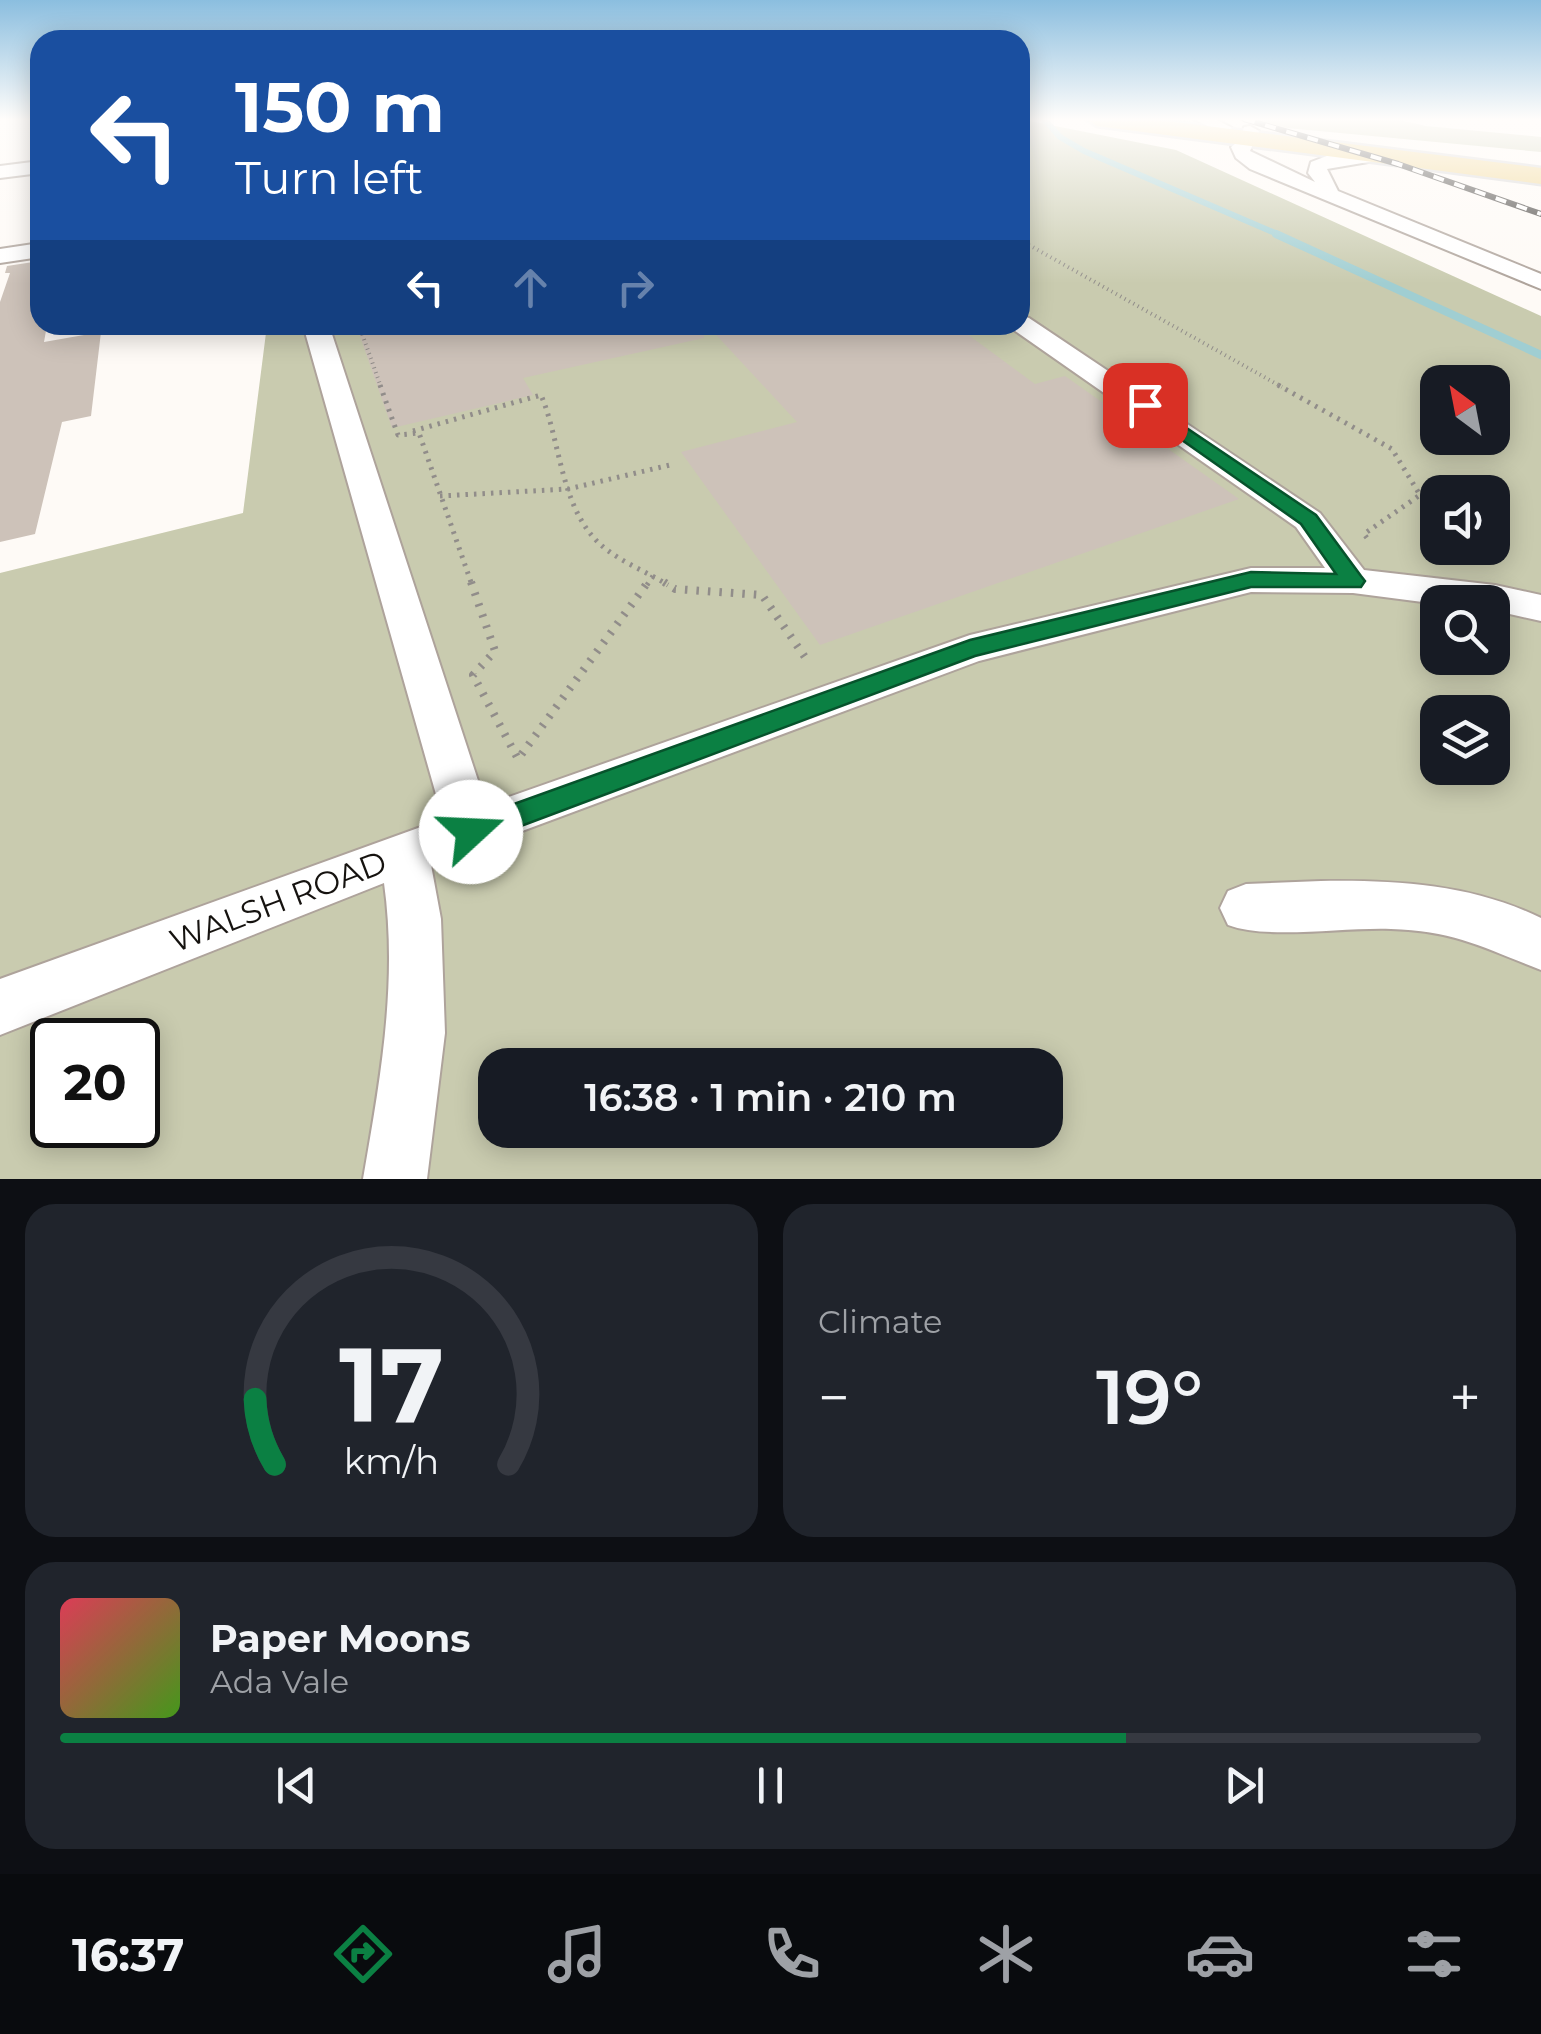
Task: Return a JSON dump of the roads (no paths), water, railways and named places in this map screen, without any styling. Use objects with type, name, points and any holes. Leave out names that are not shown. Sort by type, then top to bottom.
[{"type":"main road","points":[[1272,174],[1294,181]]},
{"type":"street","points":[[1279,174],[1541,282]]},
{"type":"street","points":[[1297,174],[1356,200],[1361,207]]},
{"type":"street","points":[[1319,174],[1330,189]]},
{"type":"street","points":[[0,256],[30,252]]},
{"type":"street","points":[[1030,330],[1308,520],[1362,563]]},
{"type":"street","points":[[319,335],[471,832]]},
{"type":"street","name":"WALSH ROAD","points":[[0,1007],[404,853],[471,832],[970,648],[1251,580],[1362,563],[1541,608]]},
{"type":"street","points":[[395,1179],[416,1034],[415,919],[404,853]]},
{"type":"street","points":[[1246,908],[1420,906],[1516,930],[1541,945]]},
{"type":"waterway","points":[[1138,174],[1282,236]]},
{"type":"waterway","points":[[1276,234],[1541,355]]},
{"type":"railway","points":[[1427,174],[1541,214]]}]
